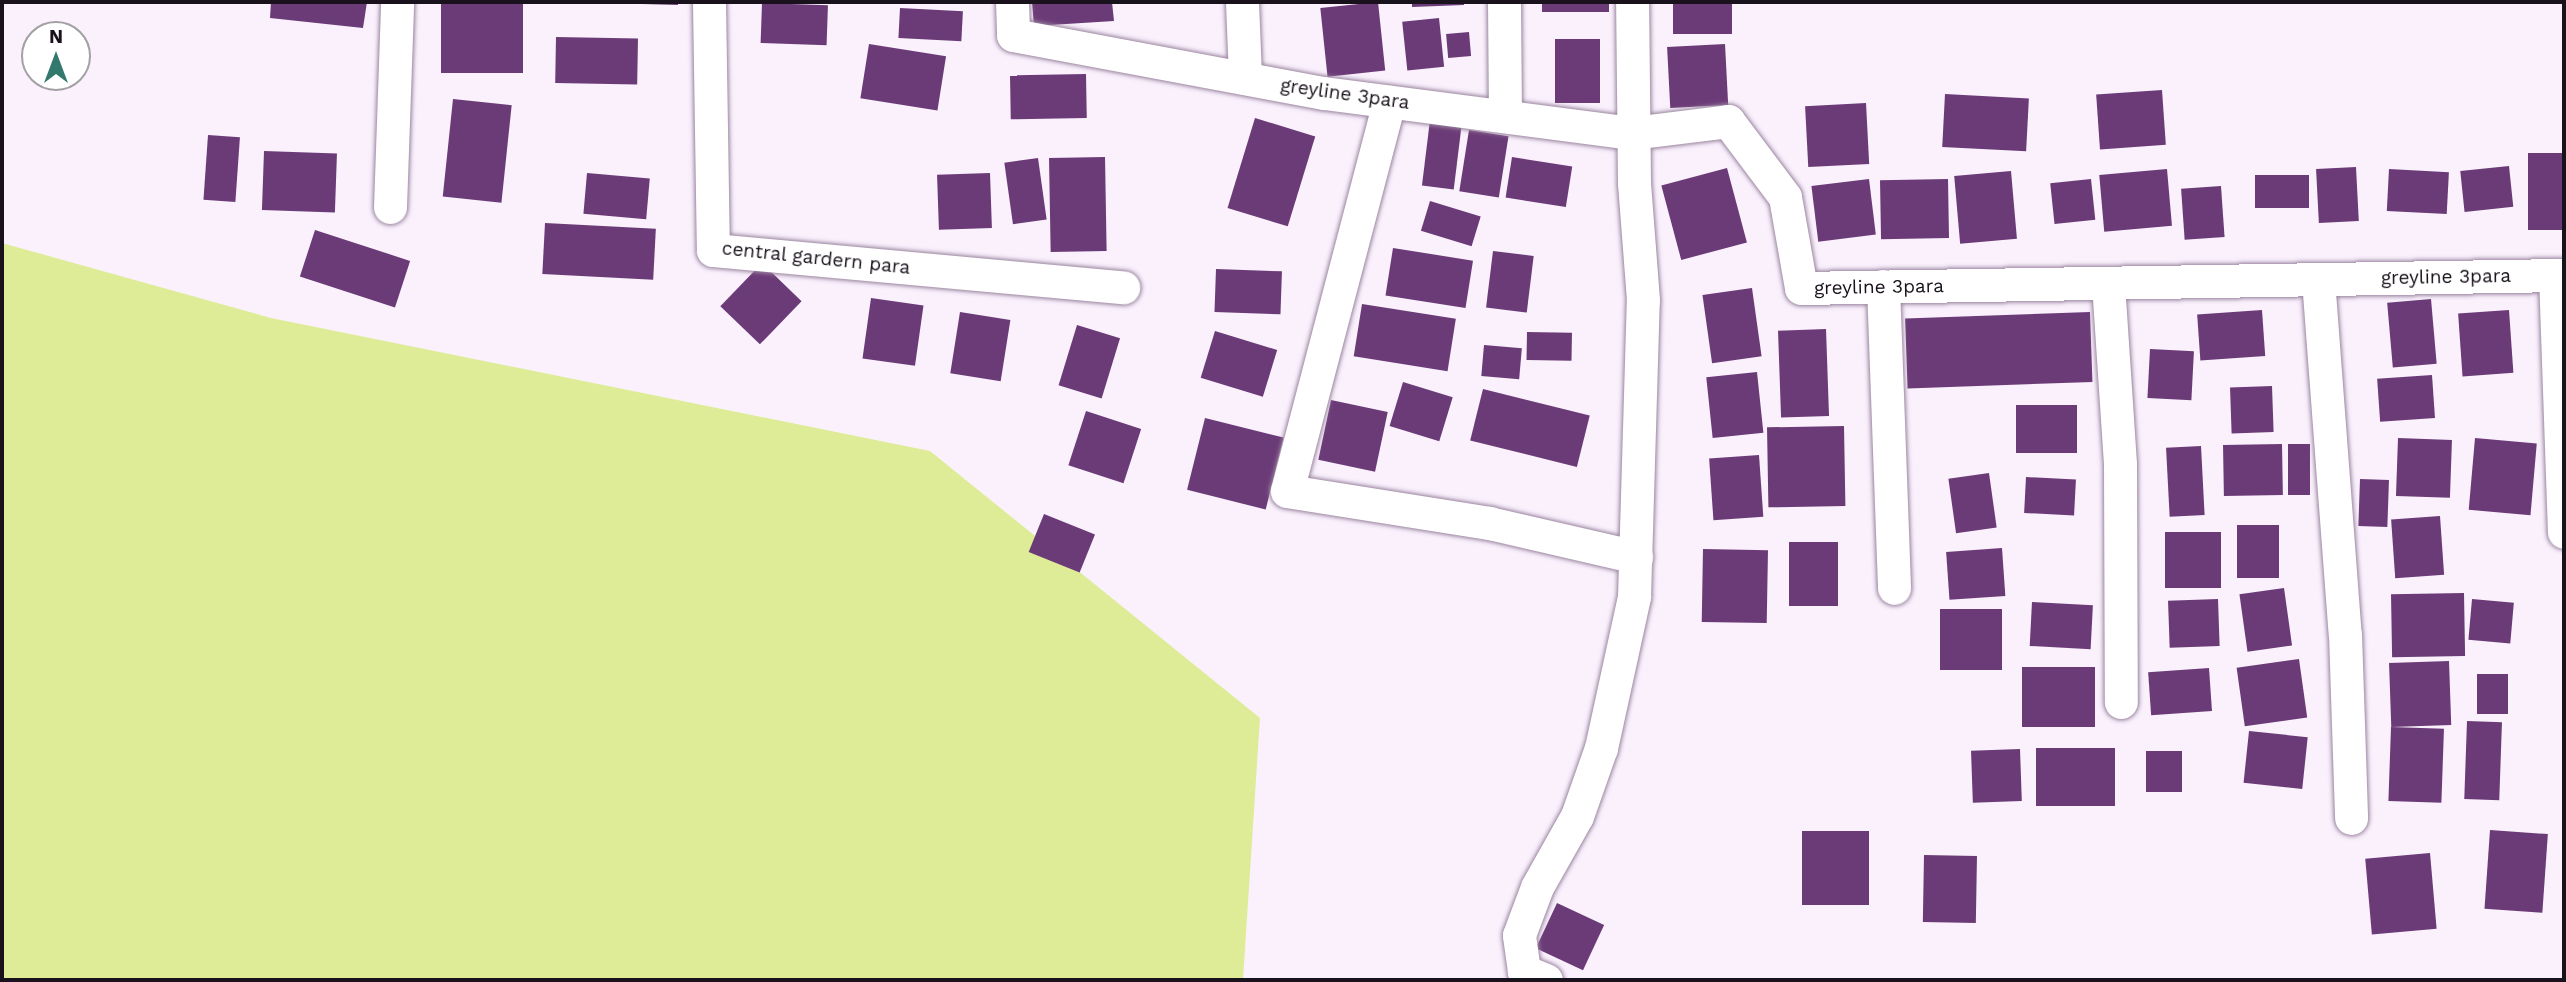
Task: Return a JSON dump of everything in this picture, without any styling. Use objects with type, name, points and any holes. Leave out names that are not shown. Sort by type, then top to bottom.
[{"type":"street","points":[[390,207],[397,2]]},
{"type":"street","name":"central gardern para","points":[[709,2],[713,250],[1123,287]]},
{"type":"street","name":"greyline 3para","points":[[1012,2],[1013,35],[1245,78],[1390,102],[1632,133],[1728,121],[1785,197],[1801,288],[2560,275]]},
{"type":"street","points":[[1242,2],[1245,78]]},
{"type":"street","points":[[1504,2],[1505,116]]},
{"type":"street","points":[[1546,980],[1524,971],[1519,935],[1537,887],[1577,816],[1601,747],[1634,597],[1643,300],[1632,133],[1632,2]]},
{"type":"street","points":[[1390,102],[1287,491],[1489,523],[1636,557]]},
{"type":"street","points":[[2560,275],[2564,532]]},
{"type":"street","points":[[2318,279],[2345,621],[2351,818]]},
{"type":"street","points":[[2108,283],[2120,464],[2121,702]]},
{"type":"street","points":[[1883,286],[1894,588]]},
{"type":"green space","points":[[2,243],[271,318],[930,451],[1260,718],[1243,980],[2,980]]},
{"type":"building","points":[[271,2],[367,2],[363,28],[270,18]]},
{"type":"building","points":[[441,2],[523,2],[523,73],[441,73]]},
{"type":"building","points":[[678,2],[678,5],[642,4]]},
{"type":"building","points":[[1032,2],[1112,2],[1114,21],[1034,26]]},
{"type":"building","points":[[1378,2],[1385,71],[1328,77],[1320,8]]},
{"type":"building","points":[[1412,2],[1464,2],[1464,5],[1412,7]]},
{"type":"building","points":[[1542,2],[1609,2],[1609,12],[1542,12]]},
{"type":"building","points":[[1673,2],[1732,2],[1732,34],[1673,34]]},
{"type":"building","points":[[762,3],[828,5],[827,45],[761,43]]},
{"type":"building","points":[[900,8],[963,11],[961,41],[898,38]]},
{"type":"building","points":[[1439,18],[1444,67],[1407,71],[1402,22]]},
{"type":"building","points":[[1469,32],[1471,56],[1448,58],[1446,34]]},
{"type":"building","points":[[556,37],[638,38],[637,84],[555,83]]},
{"type":"building","points":[[1555,39],[1600,39],[1600,103],[1555,103]]},
{"type":"building","points":[[869,44],[946,56],[937,111],[860,98]]},
{"type":"building","points":[[1725,44],[1728,105],[1670,108],[1667,47]]},
{"type":"building","points":[[1086,74],[1087,118],[1011,119],[1010,75]]},
{"type":"building","points":[[2162,90],[2166,145],[2100,149],[2096,95]]},
{"type":"building","points":[[1945,94],[2029,98],[2026,151],[1942,147]]},
{"type":"building","points":[[453,99],[512,105],[501,203],[443,196]]},
{"type":"building","points":[[1866,103],[1869,164],[1808,167],[1805,106]]},
{"type":"building","points":[[1255,118],[1315,136],[1288,226],[1228,208]]},
{"type":"building","points":[[1430,120],[1462,124],[1454,189],[1422,186]]},
{"type":"building","points":[[1469,130],[1509,136],[1499,197],[1459,191]]},
{"type":"building","points":[[208,135],[240,137],[235,202],[203,200]]},
{"type":"building","points":[[264,151],[337,154],[335,213],[262,210]]},
{"type":"building","points":[[2528,153],[2564,153],[2564,230],[2528,230]]},
{"type":"building","points":[[1105,157],[1107,251],[1051,252],[1049,158]]},
{"type":"building","points":[[1512,157],[1572,167],[1566,207],[1506,197]]},
{"type":"building","points":[[1038,158],[1047,219],[1013,224],[1004,163]]},
{"type":"building","points":[[2509,166],[2513,207],[2465,212],[2460,171]]},
{"type":"building","points":[[2356,167],[2359,221],[2319,223],[2316,169]]},
{"type":"building","points":[[1727,168],[1747,242],[1681,260],[1661,186]]},
{"type":"building","points":[[2167,169],[2172,226],[2104,232],[2099,175]]},
{"type":"building","points":[[2389,169],[2449,172],[2447,214],[2387,211]]},
{"type":"building","points":[[2011,171],[2017,239],[1960,244],[1954,176]]},
{"type":"building","points":[[587,173],[650,178],[646,219],[583,214]]},
{"type":"building","points":[[990,173],[992,228],[939,230],[937,175]]},
{"type":"building","points":[[2255,175],[2309,175],[2309,208],[2255,208]]},
{"type":"building","points":[[1869,179],[1876,235],[1818,242],[1811,186]]},
{"type":"building","points":[[1948,179],[1949,238],[1881,239],[1880,180]]},
{"type":"building","points":[[2091,179],[2095,220],[2055,224],[2050,183]]},
{"type":"building","points":[[2221,186],[2225,237],[2185,240],[2181,189]]},
{"type":"building","points":[[1430,201],[1481,216],[1472,246],[1421,231]]},
{"type":"building","points":[[545,223],[656,229],[653,280],[542,274]]},
{"type":"building","points":[[315,230],[410,261],[395,308],[300,277]]},
{"type":"building","points":[[1393,248],[1473,261],[1465,308],[1385,295]]},
{"type":"building","points":[[1493,251],[1534,256],[1527,313],[1486,308]]},
{"type":"building","points":[[762,263],[802,301],[760,344],[720,306]]},
{"type":"building","points":[[1216,269],[1282,271],[1280,314],[1214,312]]},
{"type":"building","points":[[1752,288],[1762,356],[1712,363],[1702,295]]},
{"type":"building","points":[[871,298],[923,305],[915,366],[863,358]]},
{"type":"building","points":[[2431,299],[2437,364],[2393,368],[2387,303]]},
{"type":"building","points":[[1362,304],[1456,319],[1448,371],[1354,356]]},
{"type":"building","points":[[2262,310],[2265,356],[2200,360],[2197,315]]},
{"type":"building","points":[[2509,310],[2513,373],[2463,376],[2458,314]]},
{"type":"building","points":[[960,312],[1010,320],[1001,381],[950,373]]},
{"type":"building","points":[[2090,312],[2092,382],[1908,388],[1905,318]]},
{"type":"building","points":[[1077,325],[1120,338],[1102,398],[1059,385]]},
{"type":"building","points":[[1826,329],[1829,416],[1781,418],[1778,331]]},
{"type":"building","points":[[1215,331],[1277,350],[1263,397],[1201,378]]},
{"type":"building","points":[[1527,332],[1572,333],[1572,361],[1527,360]]},
{"type":"building","points":[[1484,345],[1522,348],[1519,379],[1481,376]]},
{"type":"building","points":[[2150,349],[2194,351],[2191,400],[2147,398]]},
{"type":"building","points":[[1757,372],[1763,433],[1713,438],[1706,377]]},
{"type":"building","points":[[2432,375],[2435,418],[2380,422],[2377,379]]},
{"type":"building","points":[[1403,382],[1453,397],[1439,441],[1390,426]]},
{"type":"building","points":[[2272,386],[2274,432],[2232,433],[2230,387]]},
{"type":"building","points":[[1483,389],[1590,416],[1577,467],[1470,440]]},
{"type":"building","points":[[1331,400],[1388,412],[1375,472],[1318,460]]},
{"type":"building","points":[[2016,405],[2077,405],[2077,453],[2016,453]]},
{"type":"building","points":[[1086,411],[1141,429],[1124,483],[1068,465]]},
{"type":"building","points":[[1205,418],[1284,438],[1266,509],[1187,490]]},
{"type":"building","points":[[1844,426],[1845,506],[1768,507],[1767,427]]},
{"type":"building","points":[[2398,438],[2452,440],[2450,498],[2396,496]]},
{"type":"building","points":[[2475,438],[2537,443],[2530,515],[2469,510]]},
{"type":"building","points":[[2282,444],[2283,495],[2224,496],[2223,445]]},
{"type":"building","points":[[2288,444],[2310,444],[2310,495],[2288,495]]},
{"type":"building","points":[[2201,446],[2205,515],[2170,517],[2166,448]]},
{"type":"building","points":[[1759,455],[1763,517],[1713,520],[1709,458]]},
{"type":"building","points":[[1989,473],[1997,527],[1956,533],[1948,479]]},
{"type":"building","points":[[2026,477],[2076,480],[2074,516],[2024,513]]},
{"type":"building","points":[[2360,479],[2389,480],[2387,527],[2358,526]]},
{"type":"building","points":[[1044,514],[1095,535],[1080,573],[1029,552]]},
{"type":"building","points":[[2440,516],[2444,575],[2395,578],[2391,519]]},
{"type":"building","points":[[2237,525],[2279,525],[2279,578],[2237,578]]},
{"type":"building","points":[[2165,532],[2221,532],[2221,588],[2165,588]]},
{"type":"building","points":[[1789,542],[1838,542],[1838,606],[1789,606]]},
{"type":"building","points":[[2002,548],[2005,596],[1949,600],[1946,552]]},
{"type":"building","points":[[1703,549],[1768,550],[1767,623],[1702,622]]},
{"type":"building","points":[[2284,588],[2292,645],[2248,652],[2239,594]]},
{"type":"building","points":[[2464,593],[2465,656],[2392,657],[2391,594]]},
{"type":"building","points":[[2218,599],[2220,646],[2170,648],[2168,601]]},
{"type":"building","points":[[2472,599],[2514,603],[2510,644],[2468,640]]},
{"type":"building","points":[[2032,602],[2093,605],[2091,649],[2030,646]]},
{"type":"building","points":[[1940,609],[2002,609],[2002,670],[1940,670]]},
{"type":"building","points":[[2299,659],[2307,717],[2245,726],[2237,668]]},
{"type":"building","points":[[2449,661],[2451,725],[2391,727],[2389,663]]},
{"type":"building","points":[[2022,667],[2095,667],[2095,727],[2022,727]]},
{"type":"building","points":[[2209,668],[2212,711],[2151,715],[2148,672]]},
{"type":"building","points":[[2477,674],[2508,674],[2508,714],[2477,714]]},
{"type":"building","points":[[2467,721],[2502,722],[2499,800],[2464,799]]},
{"type":"building","points":[[2391,727],[2444,729],[2441,803],[2388,801]]},
{"type":"building","points":[[2249,731],[2308,737],[2302,789],[2244,783]]},
{"type":"building","points":[[2036,748],[2115,748],[2115,806],[2036,806]]},
{"type":"building","points":[[2020,749],[2022,801],[1973,803],[1971,751]]},
{"type":"building","points":[[2146,751],[2182,751],[2182,792],[2146,792]]},
{"type":"building","points":[[2490,830],[2548,834],[2542,913],[2484,909]]},
{"type":"building","points":[[1802,831],[1869,831],[1869,905],[1802,905]]},
{"type":"building","points":[[2430,853],[2437,929],[2372,934],[2365,859]]},
{"type":"building","points":[[1924,855],[1977,856],[1976,923],[1923,922]]},
{"type":"building","points":[[1557,903],[1604,925],[1583,970],[1536,948]]}]
